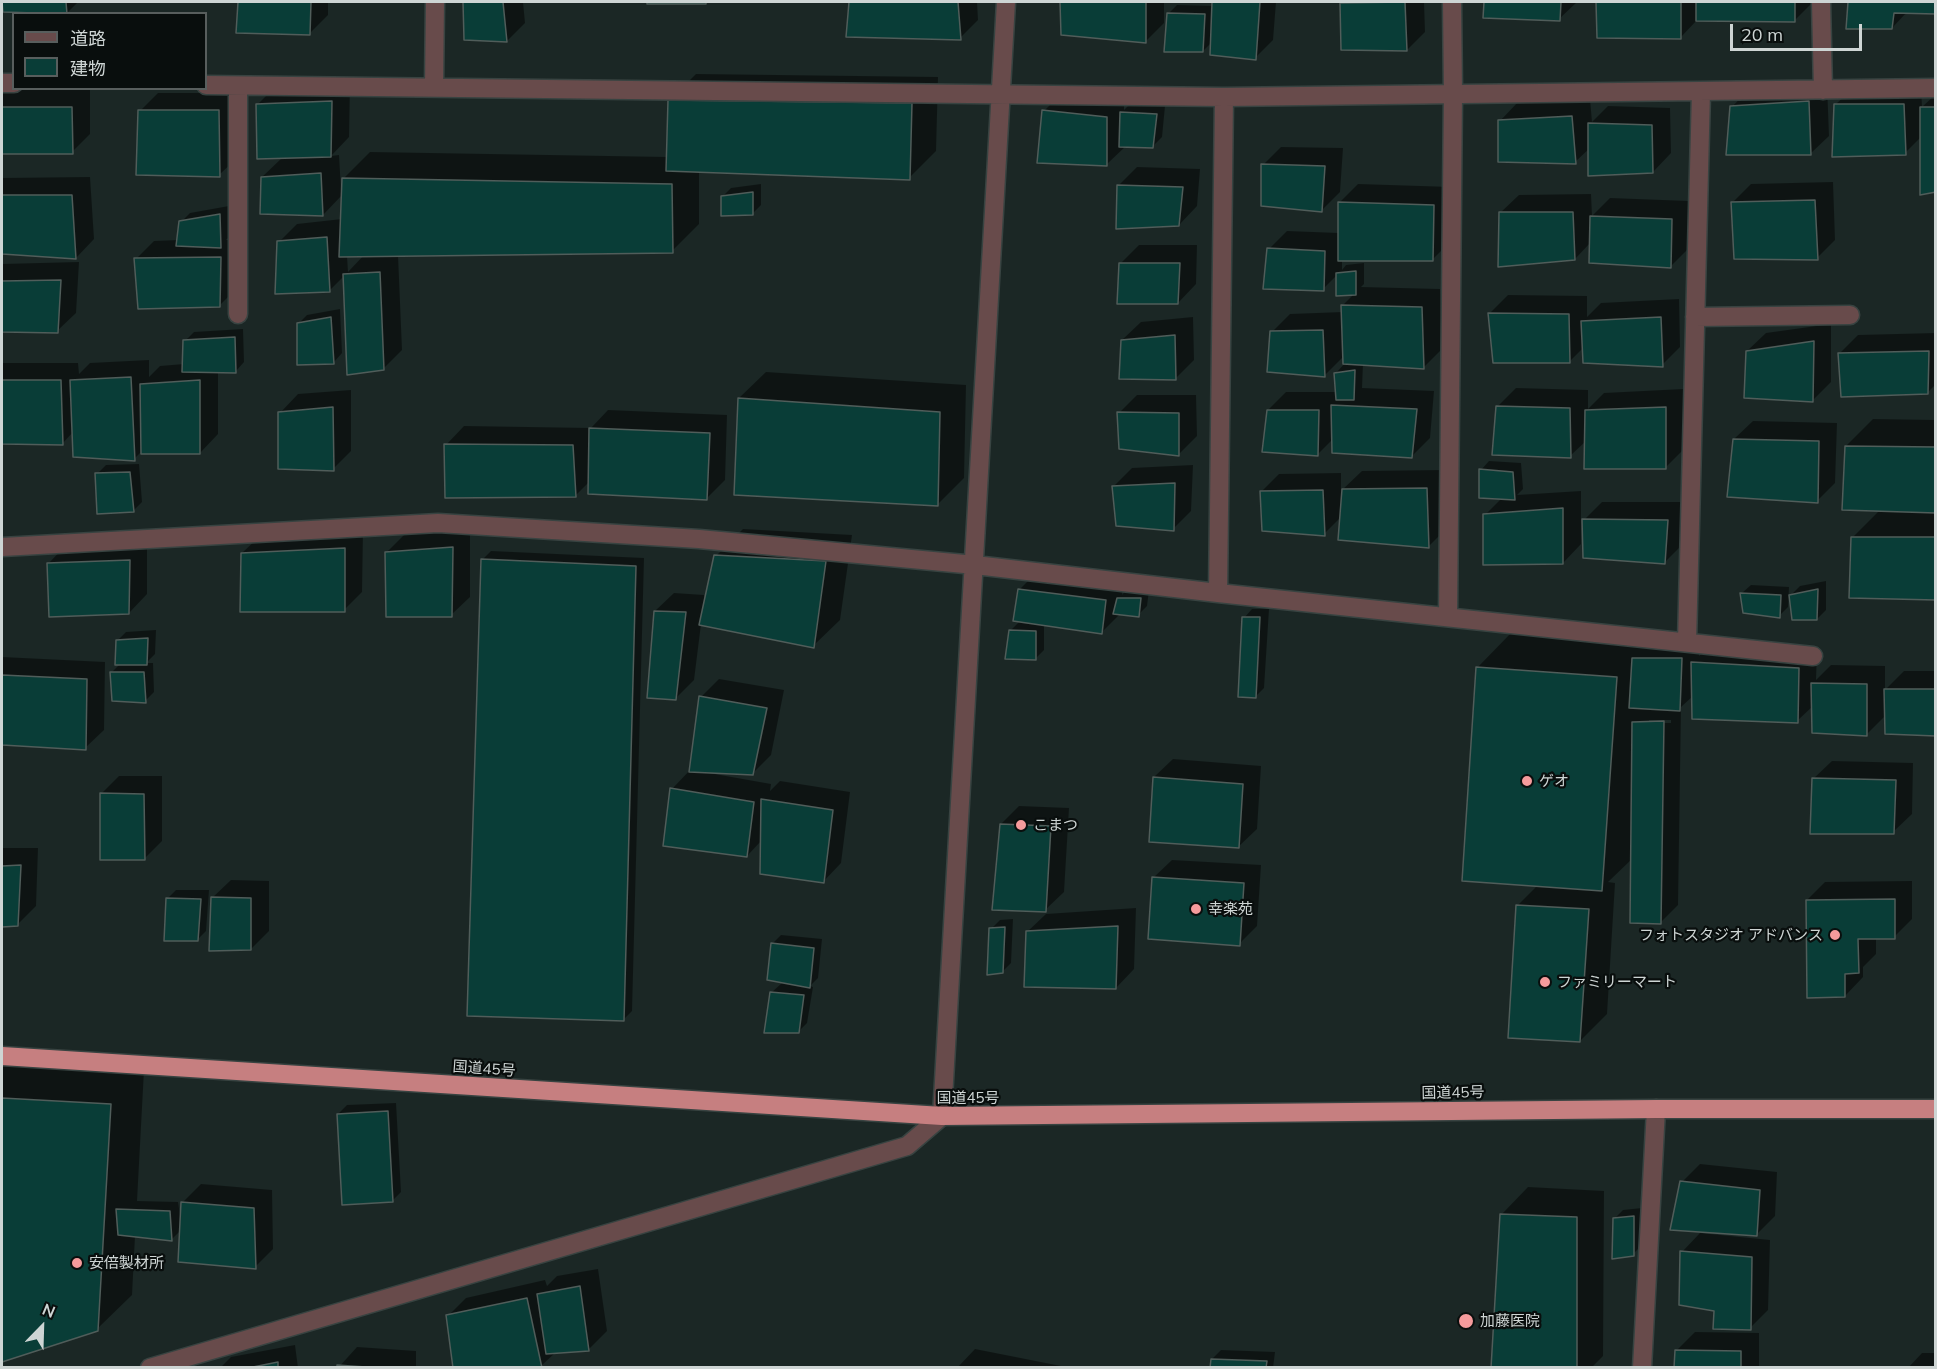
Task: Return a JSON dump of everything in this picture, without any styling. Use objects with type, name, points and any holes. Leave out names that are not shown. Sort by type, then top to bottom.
[{"type":"highway","name":"国道45号","points":[[2,1056],[942,1116],[1656,1109],[1935,1109]]},
{"type":"street","points":[[434,87],[435,2]]},
{"type":"street","points":[[150,1368],[907,1146],[942,1116],[1006,2]]},
{"type":"street","points":[[1448,616],[1452,2]]},
{"type":"street","points":[[1821,2],[1823,90]]},
{"type":"street","points":[[207,85],[1224,96],[1935,88]]},
{"type":"street","points":[[238,86],[238,314]]},
{"type":"street","points":[[1687,642],[1701,92]]},
{"type":"street","points":[[1218,593],[1224,96]]},
{"type":"street","points":[[1695,317],[1850,315]]},
{"type":"street","points":[[2,547],[438,523],[699,538],[975,565],[1814,656]]},
{"type":"street","points":[[1642,1368],[1656,1109]]},
{"type":"building","points":[[2,2],[66,2],[67,12],[12,12],[3,12]]},
{"type":"building","points":[[238,2],[311,2],[310,35],[236,33]]},
{"type":"building","points":[[463,2],[503,2],[507,42],[464,40]]},
{"type":"building","points":[[647,2],[706,2],[706,4],[647,4]]},
{"type":"building","points":[[849,2],[958,2],[961,40],[846,37]]},
{"type":"building","points":[[1060,2],[1146,2],[1146,43],[1061,35]]},
{"type":"building","points":[[1212,2],[1260,2],[1256,60],[1210,55]]},
{"type":"building","points":[[1405,2],[1407,51],[1341,50],[1340,3]]},
{"type":"building","points":[[1484,2],[1561,2],[1560,21],[1483,18]]},
{"type":"building","points":[[1596,2],[1681,2],[1681,39],[1597,38]]},
{"type":"building","points":[[1696,2],[1795,2],[1795,22],[1696,21]]},
{"type":"building","points":[[1848,2],[1936,2],[1936,14],[1894,13],[1892,29],[1846,29]]},
{"type":"building","points":[[1167,13],[1205,14],[1203,52],[1164,52]]},
{"type":"building","points":[[668,100],[912,103],[910,180],[666,171]]},
{"type":"building","points":[[332,101],[331,157],[257,159],[256,104]]},
{"type":"building","points":[[1809,101],[1811,155],[1726,155],[1730,106]]},
{"type":"building","points":[[1834,104],[1904,104],[1906,155],[1832,157]]},
{"type":"building","points":[[2,107],[72,107],[73,154],[2,154]]},
{"type":"building","points":[[1920,107],[1936,107],[1936,192],[1920,195]]},
{"type":"building","points":[[138,110],[219,110],[220,177],[136,175]]},
{"type":"building","points":[[1042,110],[1107,117],[1107,166],[1037,163]]},
{"type":"building","points":[[1120,112],[1157,114],[1153,148],[1119,147]]},
{"type":"building","points":[[1572,116],[1576,164],[1498,162],[1498,120]]},
{"type":"building","points":[[1588,123],[1652,125],[1653,173],[1588,176]]},
{"type":"building","points":[[1261,164],[1325,166],[1322,212],[1261,206]]},
{"type":"building","points":[[321,173],[323,216],[260,214],[261,177]]},
{"type":"building","points":[[342,178],[672,184],[673,253],[339,257]]},
{"type":"building","points":[[1117,185],[1183,187],[1179,226],[1116,229]]},
{"type":"building","points":[[753,192],[753,215],[721,216],[721,196]]},
{"type":"building","points":[[2,195],[72,195],[76,259],[2,254]]},
{"type":"building","points":[[1815,200],[1818,260],[1734,259],[1731,202]]},
{"type":"building","points":[[1338,202],[1434,205],[1433,261],[1338,261]]},
{"type":"building","points":[[1499,212],[1573,212],[1575,260],[1498,267]]},
{"type":"building","points":[[220,214],[221,248],[176,246],[179,221]]},
{"type":"building","points":[[1590,216],[1672,219],[1671,268],[1589,263]]},
{"type":"building","points":[[327,237],[330,292],[275,294],[277,241]]},
{"type":"building","points":[[1267,248],[1325,251],[1324,291],[1263,289]]},
{"type":"building","points":[[221,257],[220,307],[138,309],[134,258]]},
{"type":"building","points":[[1119,263],[1180,263],[1178,304],[1117,304]]},
{"type":"building","points":[[1356,271],[1356,295],[1336,296],[1336,273]]},
{"type":"building","points":[[380,272],[384,370],[347,375],[343,274]]},
{"type":"building","points":[[61,280],[58,333],[2,332],[2,281]]},
{"type":"building","points":[[1341,305],[1422,307],[1424,369],[1343,364]]},
{"type":"building","points":[[1488,313],[1569,314],[1570,363],[1493,363]]},
{"type":"building","points":[[331,317],[334,364],[297,365],[297,323]]},
{"type":"building","points":[[1661,317],[1663,367],[1583,363],[1581,321]]},
{"type":"building","points":[[1323,330],[1325,377],[1267,372],[1270,331]]},
{"type":"building","points":[[1175,335],[1176,380],[1119,379],[1121,340]]},
{"type":"building","points":[[235,337],[236,373],[182,372],[183,340]]},
{"type":"building","points":[[1814,341],[1813,402],[1744,398],[1746,351]]},
{"type":"building","points":[[1929,351],[1928,394],[1841,397],[1838,353]]},
{"type":"building","points":[[1355,370],[1354,400],[1336,400],[1334,373]]},
{"type":"building","points":[[131,377],[135,461],[73,457],[70,380]]},
{"type":"building","points":[[2,380],[61,380],[63,445],[2,444]]},
{"type":"building","points":[[200,380],[200,454],[141,454],[140,384]]},
{"type":"building","points":[[738,398],[940,412],[938,506],[734,495]]},
{"type":"building","points":[[1331,405],[1417,409],[1412,458],[1332,453]]},
{"type":"building","points":[[1496,406],[1570,408],[1571,458],[1492,455]]},
{"type":"building","points":[[333,407],[334,471],[278,469],[278,412]]},
{"type":"building","points":[[1666,407],[1666,469],[1584,469],[1585,410]]},
{"type":"building","points":[[1267,410],[1319,410],[1318,456],[1262,452]]},
{"type":"building","points":[[1117,412],[1179,413],[1179,456],[1119,449]]},
{"type":"building","points":[[589,428],[710,433],[707,500],[588,494]]},
{"type":"building","points":[[1733,439],[1819,441],[1818,503],[1727,497]]},
{"type":"building","points":[[444,444],[573,445],[576,497],[445,498]]},
{"type":"building","points":[[1845,446],[1936,447],[1936,513],[1842,510]]},
{"type":"building","points":[[1479,469],[1513,472],[1515,500],[1479,498]]},
{"type":"building","points":[[130,472],[134,512],[97,514],[95,473]]},
{"type":"building","points":[[1175,483],[1174,531],[1116,526],[1112,486]]},
{"type":"building","points":[[1427,488],[1429,548],[1338,540],[1342,489]]},
{"type":"building","points":[[1323,490],[1325,536],[1262,531],[1260,491]]},
{"type":"building","points":[[1563,508],[1563,564],[1483,565],[1483,514]]},
{"type":"building","points":[[1582,519],[1668,520],[1665,564],[1583,558]]},
{"type":"building","points":[[1851,537],[1936,537],[1936,600],[1849,598]]},
{"type":"building","points":[[453,547],[452,617],[386,617],[385,552]]},
{"type":"building","points":[[345,548],[345,612],[240,612],[241,553]]},
{"type":"building","points":[[714,555],[826,561],[814,648],[699,625]]},
{"type":"building","points":[[481,559],[636,566],[624,1021],[467,1016]]},
{"type":"building","points":[[130,560],[129,614],[49,617],[47,563]]},
{"type":"building","points":[[1018,589],[1106,600],[1102,634],[1013,621]]},
{"type":"building","points":[[1818,589],[1817,620],[1792,620],[1789,595]]},
{"type":"building","points":[[1740,593],[1781,595],[1780,618],[1743,613]]},
{"type":"building","points":[[1117,598],[1141,598],[1139,617],[1113,614]]},
{"type":"building","points":[[654,611],[686,612],[676,700],[647,698]]},
{"type":"building","points":[[1242,617],[1260,617],[1256,698],[1238,697]]},
{"type":"building","points":[[1009,630],[1036,631],[1036,660],[1005,659]]},
{"type":"building","points":[[148,638],[147,665],[115,665],[116,640]]},
{"type":"building","points":[[1632,658],[1682,658],[1680,711],[1629,708]]},
{"type":"building","points":[[1691,662],[1799,668],[1798,723],[1692,719]]},
{"type":"building","points":[[1476,667],[1617,677],[1602,891],[1462,881]]},
{"type":"building","points":[[110,672],[144,672],[146,703],[112,701]]},
{"type":"building","points":[[2,675],[87,679],[86,750],[2,745]]},
{"type":"building","points":[[1811,683],[1867,684],[1867,736],[1812,733]]},
{"type":"building","points":[[1884,689],[1936,689],[1936,736],[1885,734]]},
{"type":"building","points":[[699,696],[767,708],[753,775],[689,772]]},
{"type":"building","points":[[1664,721],[1661,924],[1630,923],[1632,722]]},
{"type":"building","points":[[1153,777],[1243,784],[1239,848],[1149,842]]},
{"type":"building","points":[[1812,778],[1896,780],[1894,834],[1810,834]]},
{"type":"building","points":[[670,788],[754,802],[747,857],[663,846]]},
{"type":"building","points":[[100,793],[144,794],[145,860],[100,860]]},
{"type":"building","points":[[761,799],[833,810],[824,883],[760,874]]},
{"type":"building","points":[[1000,824],[1051,826],[1046,912],[992,910]]},
{"type":"building","points":[[21,865],[18,926],[2,927],[2,866]]},
{"type":"building","points":[[1152,877],[1244,883],[1240,946],[1148,939]]},
{"type":"building","points":[[211,897],[251,898],[251,950],[209,951]]},
{"type":"building","points":[[166,898],[201,899],[198,941],[164,941]]},
{"type":"building","points":[[1895,899],[1895,939],[1858,939],[1859,973],[1845,974],[1845,997],[1807,998],[1806,900]]},
{"type":"building","points":[[1516,905],[1589,909],[1580,1042],[1508,1038]]},
{"type":"building","points":[[1118,926],[1116,989],[1024,987],[1026,931]]},
{"type":"building","points":[[1005,927],[1003,973],[987,975],[989,928]]},
{"type":"building","points":[[771,943],[814,948],[810,988],[767,980]]},
{"type":"building","points":[[770,992],[804,995],[799,1033],[764,1033]]},
{"type":"building","points":[[2,1098],[111,1104],[98,1331],[2,1362]]},
{"type":"building","points":[[388,1111],[393,1202],[342,1205],[337,1114]]},
{"type":"building","points":[[1680,1181],[1760,1190],[1757,1236],[1670,1230]]},
{"type":"building","points":[[181,1202],[254,1208],[256,1269],[178,1262]]},
{"type":"building","points":[[116,1209],[170,1211],[172,1241],[118,1235]]},
{"type":"building","points":[[1500,1214],[1577,1217],[1577,1368],[1491,1368]]},
{"type":"building","points":[[1634,1216],[1634,1256],[1612,1259],[1613,1218]]},
{"type":"building","points":[[1680,1251],[1752,1257],[1751,1330],[1713,1329],[1714,1311],[1679,1305]]},
{"type":"building","points":[[580,1286],[589,1351],[546,1354],[537,1294]]},
{"type":"building","points":[[527,1298],[542,1368],[453,1368],[446,1315]]},
{"type":"building","points":[[1675,1350],[1741,1351],[1741,1368],[1674,1368]]},
{"type":"building","points":[[1211,1359],[1267,1361],[1266,1368],[1210,1368]]},
{"type":"building","points":[[278,1362],[278,1368],[248,1368]]},
{"type":"building","points":[[337,1365],[380,1368],[337,1368]]},
{"type":"place","name":"ゲオ","points":[[1527,781]]},
{"type":"place","name":"こまつ","points":[[1021,825]]},
{"type":"place","name":"幸楽苑","points":[[1196,909]]},
{"type":"place","name":"フォトスタジオ アドバンス","points":[[1835,935]]},
{"type":"place","name":"ファミリーマート","points":[[1545,982]]},
{"type":"place","name":"安倍製材所","points":[[77,1263]]},
{"type":"place","name":"加藤医院","points":[[1466,1321]]}]
